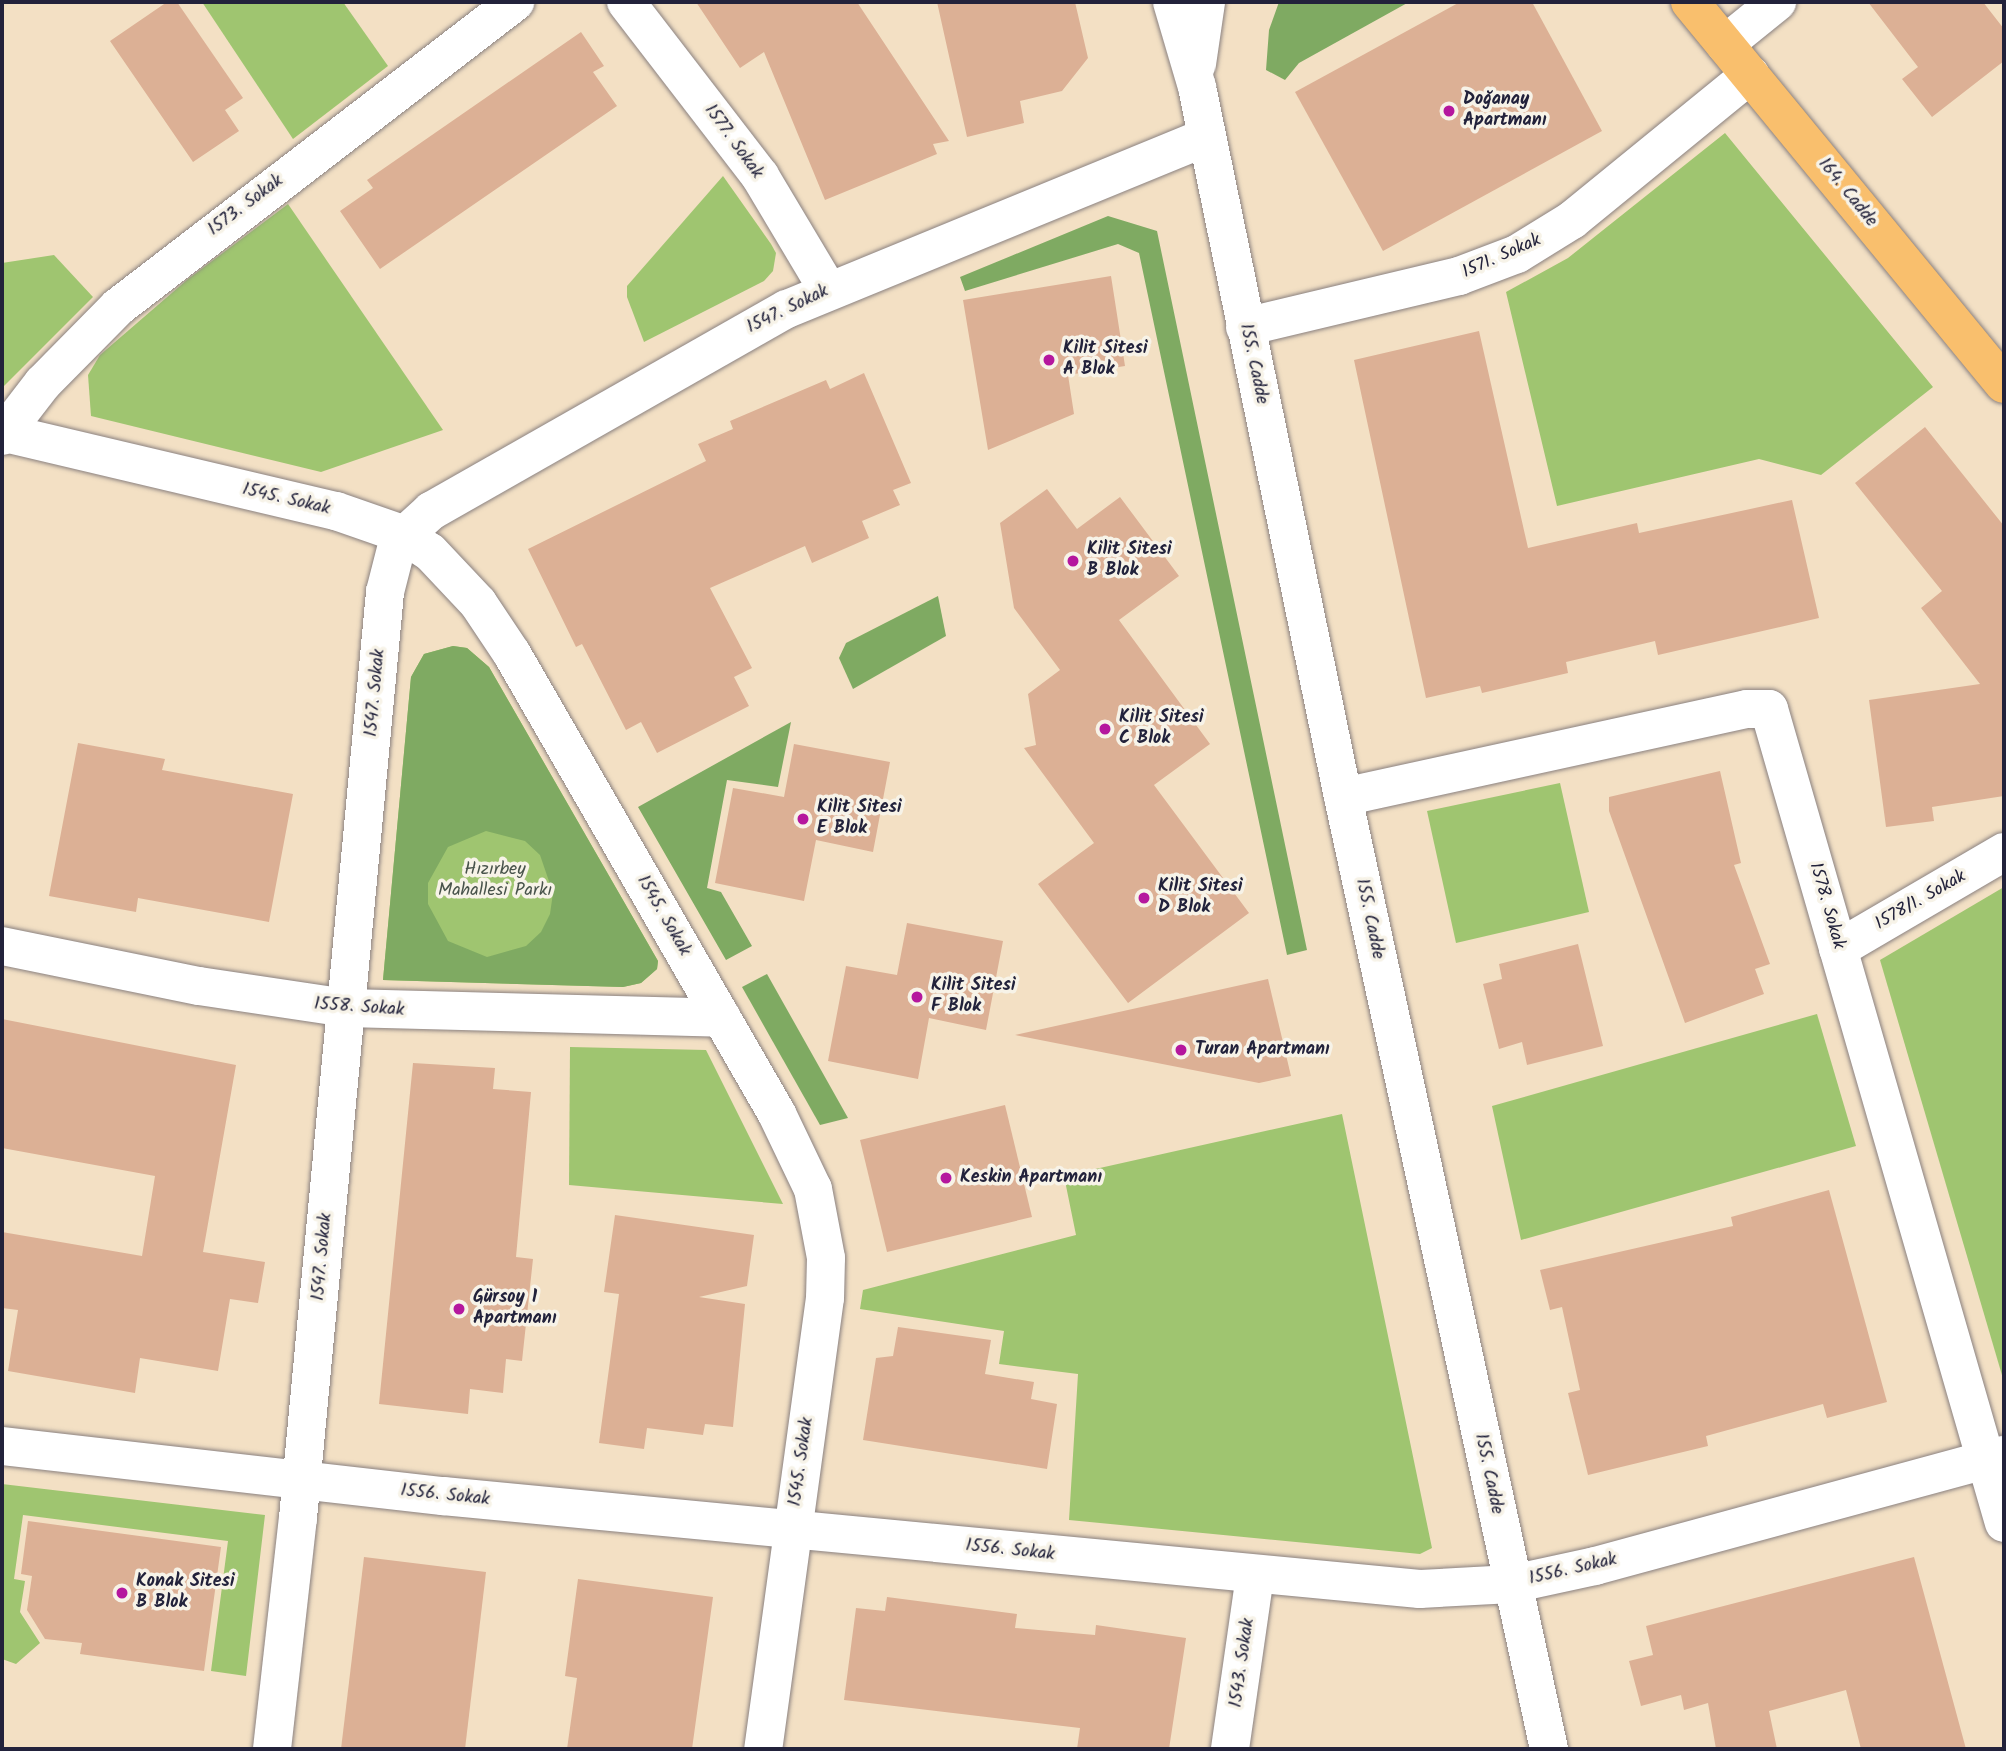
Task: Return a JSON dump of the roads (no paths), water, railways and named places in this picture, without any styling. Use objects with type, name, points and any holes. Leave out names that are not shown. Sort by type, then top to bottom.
[{"type":"main road","name":"164. Cadde","points":[[1690,2],[2004,384]]},
{"type":"street","name":"1573. Sokak","points":[[3,434],[43,383],[118,306],[515,2]]},
{"type":"street","name":"1577. Sokak","points":[[626,2],[760,177],[828,290]]},
{"type":"street","name":"155. Cadde","points":[[1172,2],[1198,88],[1343,797],[1549,1749]]},
{"type":"street","name":"155. Cadde","points":[[1198,88],[1199,28],[1206,2]]},
{"type":"street","points":[[1725,44],[1777,2]]},
{"type":"street","name":"1571. Sokak","points":[[1245,327],[1460,276],[1517,254],[1572,220],[1750,75]]},
{"type":"street","name":"1547. Sokak","points":[[272,1749],[302,1481],[385,592],[392,555],[402,534],[431,511],[643,388],[828,290],[1206,137]]},
{"type":"street","name":"1545. Sokak","points":[[3,434],[336,511],[402,534],[430,552],[456,577],[495,626],[722,1018],[798,1154],[822,1224],[825,1298],[763,1749]]},
{"type":"street","name":"1578. Sokak","points":[[1343,797],[1747,709],[1769,709],[1838,949],[1996,1459],[2004,1523]]},
{"type":"street","name":"1578/1. Sokak","points":[[1838,949],[2004,852]]},
{"type":"street","name":"1558. Sokak","points":[[2,946],[199,986],[346,1008],[722,1018]]},
{"type":"street","name":"1556. Sokak","points":[[2,1446],[302,1481],[1255,1576],[1420,1589],[1512,1584],[1595,1566],[1996,1459]]},
{"type":"street","name":"1543. Sokak","points":[[1230,1749],[1255,1576]]},
{"type":"place","name":"Doğanay Apartmanı","points":[[1449,111]]},
{"type":"place","name":"Kilit Sitesi A Blok","points":[[1049,360]]},
{"type":"place","name":"Kilit Sitesi B Blok","points":[[1073,561]]},
{"type":"place","name":"Kilit Sitesi C Blok","points":[[1105,729]]},
{"type":"place","name":"Kilit Sitesi E Blok","points":[[803,819]]},
{"type":"place","name":"Kilit Sitesi D Blok","points":[[1144,898]]},
{"type":"place","name":"Kilit Sitesi F Blok","points":[[917,997]]},
{"type":"place","name":"Turan Apartmanı","points":[[1181,1050]]},
{"type":"place","name":"Keskin Apartmanı","points":[[946,1178]]},
{"type":"place","name":"Gürsoy 1 Apartmanı","points":[[459,1309]]},
{"type":"place","name":"Konak Sitesi B Blok","points":[[122,1593]]},
{"type":"park label","name":"Hızırbey Mahallesi Parkı","points":[[495,882]]}]
